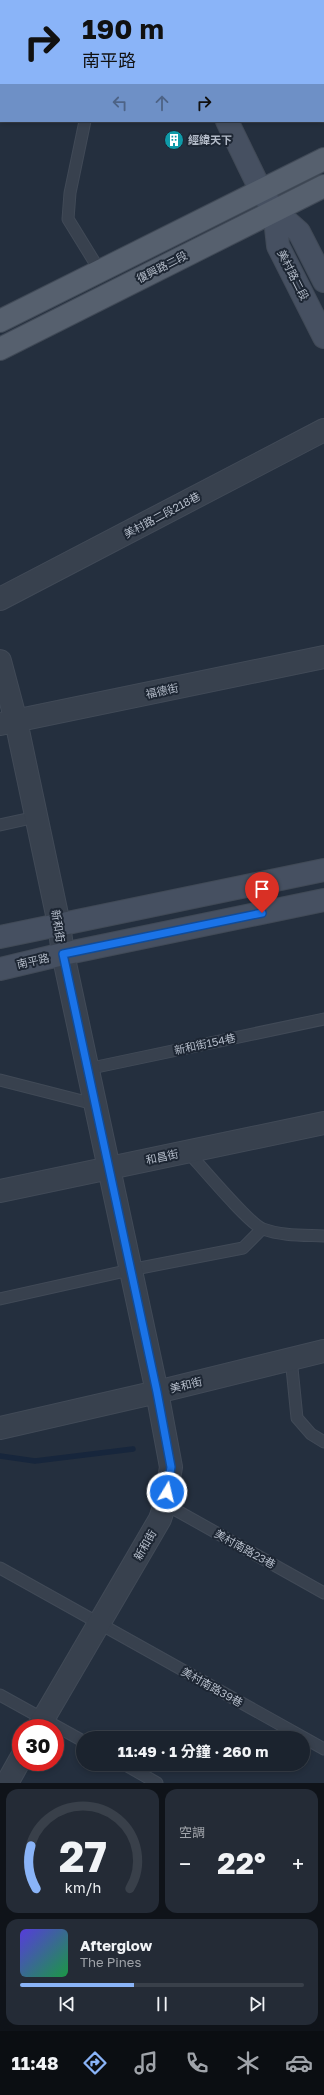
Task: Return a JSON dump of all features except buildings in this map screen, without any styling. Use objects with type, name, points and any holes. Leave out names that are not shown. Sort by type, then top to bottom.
[{"type":"main road","points":[[0,321],[324,159]]},
{"type":"main road","name":"復興路二段","points":[[0,349],[324,186]]},
{"type":"street","name":"美村路二段","points":[[227,122],[261,191],[274,210],[299,232],[324,281]]},
{"type":"street","name":"美村路二段","points":[[274,210],[278,246],[324,337]]},
{"type":"street","name":"美村路二段218巷","points":[[0,599],[324,430]]},
{"type":"street","name":"福德街","points":[[8,723],[324,657]]},
{"type":"street","name":"新和街","points":[[0,661],[8,723],[36,817],[59,924],[63,954],[94,1104],[157,1392],[171,1467],[165,1504],[160,1519],[43,1719]]},
{"type":"street","points":[[0,937],[324,870]]},
{"type":"street","name":"南平路","points":[[0,969],[63,954],[324,900]]},
{"type":"street","name":"和昌街","points":[[0,1191],[324,1123]]},
{"type":"street","name":"美和街","points":[[0,1428],[157,1392],[324,1351]]},
{"type":"street","points":[[6,1783],[13,1771]]},
{"type":"lane","points":[[85,122],[70,193],[68,219],[100,272]]},
{"type":"lane","points":[[0,825],[36,817]]},
{"type":"lane","name":"新和街154巷","points":[[87,1069],[324,1019]]},
{"type":"lane","points":[[0,1080],[94,1104]]},
{"type":"lane","points":[[188,1152],[262,1229],[290,1234],[324,1236]]},
{"type":"lane","points":[[0,1299],[130,1270],[243,1248],[262,1229]]},
{"type":"lane","points":[[291,1358],[297,1418],[311,1434],[324,1442]]},
{"type":"lane","name":"美村南路23巷","points":[[165,1504],[324,1594]]},
{"type":"lane","name":"美村南路39巷","points":[[0,1568],[324,1749]]},
{"type":"lane","points":[[0,1695],[35,1719]]},
{"type":"lane","points":[[64,1733],[76,1738]]},
{"type":"lane","points":[[136,1771],[157,1783]]},
{"type":"waterway","points":[[0,1456],[35,1461],[133,1449]]},
{"type":"place","name":"經緯天下","points":[[174,140]]},
{"type":"route","points":[[167,1492],[171,1467],[157,1392],[105,1156],[63,954],[262,913]]}]
